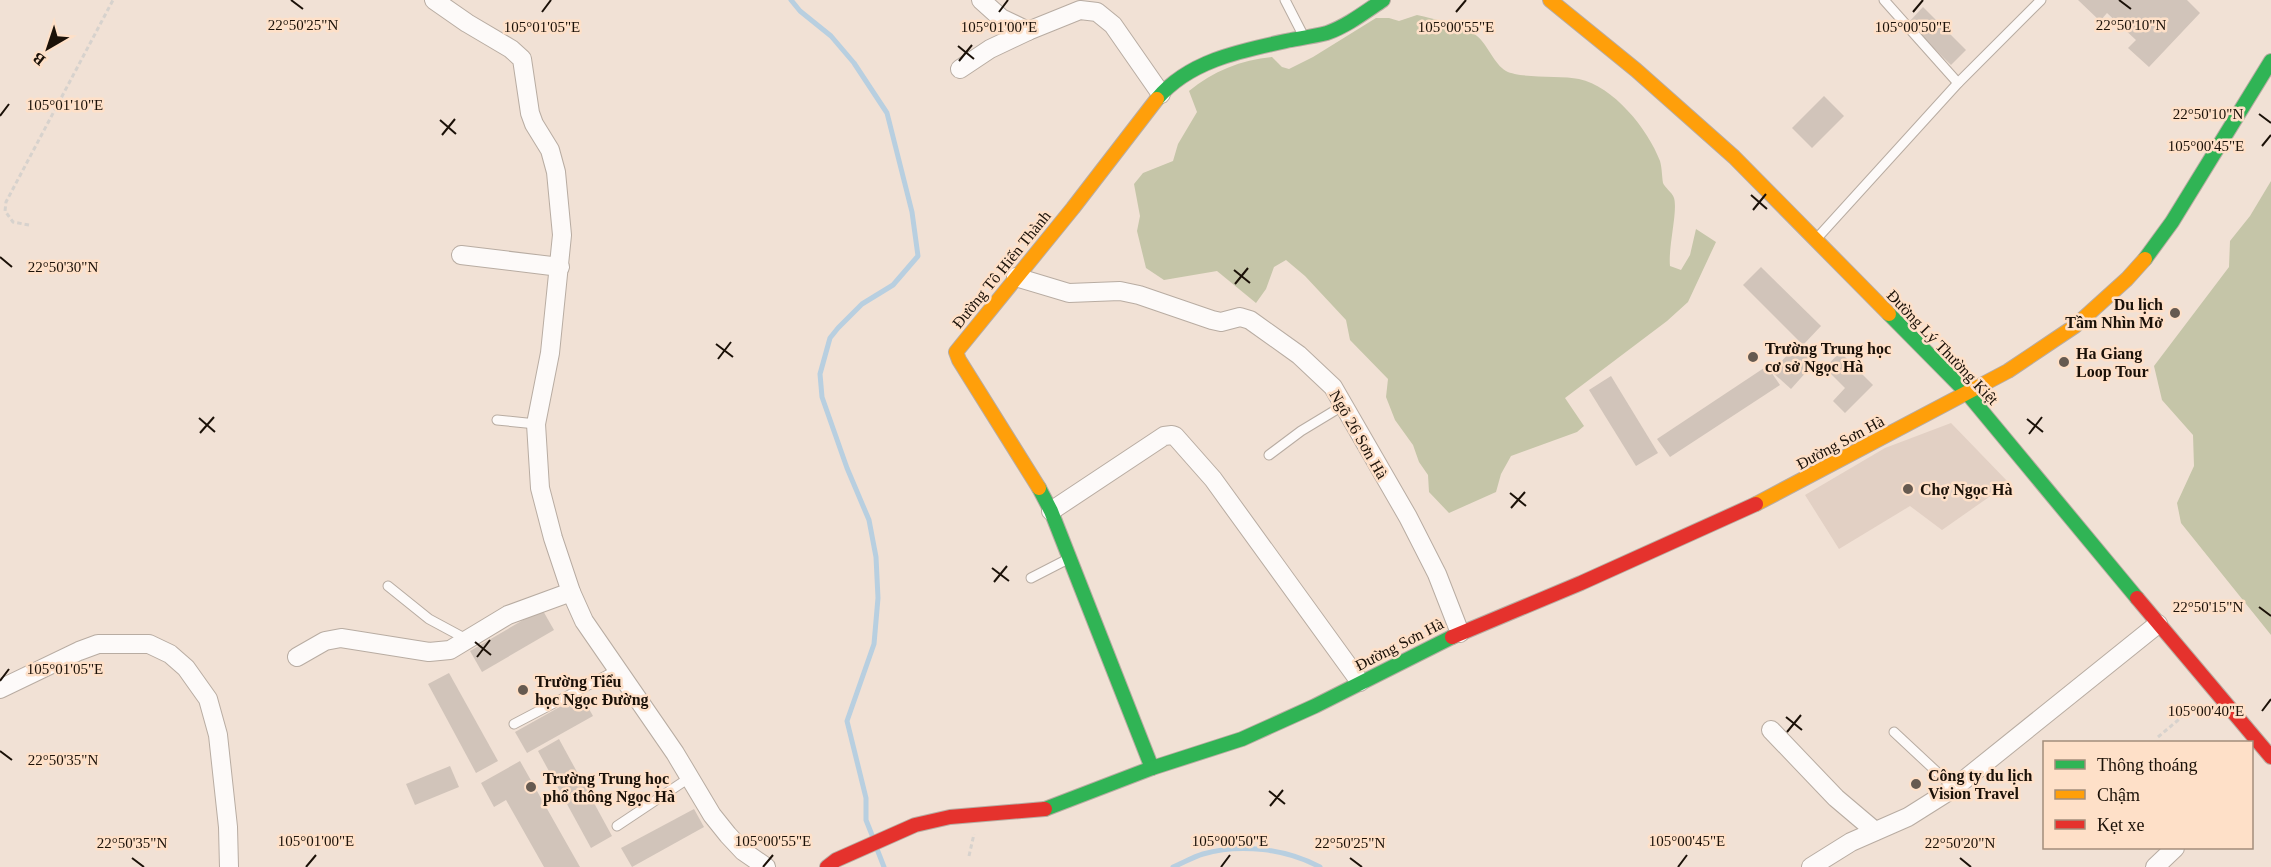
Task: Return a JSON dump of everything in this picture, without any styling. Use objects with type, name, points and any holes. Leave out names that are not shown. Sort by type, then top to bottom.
[{"type":"main road","name":"Đường Tô Hiến Thành","points":[[1152,768],[1051,511],[956,352],[1161,94],[1179,77],[1206,63],[1257,47],[1304,38],[1342,26],[1383,0]]},
{"type":"main road","name":"Đường Lý Thường Kiệt","points":[[1550,0],[1690,117],[1734,157],[1967,393],[2214,691],[2251,741]]},
{"type":"main road","name":"Đường Sơn Hà","points":[[832,864],[899,830],[950,817],[1041,810],[1152,768],[1242,739],[1280,723],[1460,633],[1581,583],[1732,516],[1967,393],[2039,351],[2074,326],[2127,279],[2150,254],[2271,61]]},
{"type":"street","points":[[434,0],[511,49],[522,59],[530,113],[550,150],[556,172],[562,235],[560,267],[550,352],[536,424],[540,488],[553,538],[571,592],[584,621],[675,753],[689,778],[728,835],[744,851],[766,867]]},
{"type":"street","points":[[981,0],[1001,18],[1028,31]]},
{"type":"street","points":[[960,69],[990,48],[1028,31],[1080,10],[1097,12],[1113,25],[1161,94]]},
{"type":"street","points":[[461,255],[560,267]]},
{"type":"street","name":"Ngõ 26 Sơn Hà","points":[[1016,277],[1069,293],[1120,291],[1139,295],[1221,322],[1240,317],[1250,320],[1299,355],[1333,387],[1344,405],[1408,517],[1437,574],[1460,633]]},
{"type":"street","points":[[1051,511],[1164,436],[1175,436],[1227,497],[1360,682]]},
{"type":"street","points":[[297,657],[325,641],[341,638],[429,652],[450,650],[508,615],[571,592]]},
{"type":"street","points":[[1811,867],[1851,842],[1908,817],[1954,788],[2158,624]]},
{"type":"street","points":[[0,689],[98,644],[149,644],[170,654],[186,668],[208,699],[218,735],[230,867]]},
{"type":"street","points":[[1771,729],[1829,791],[1875,831]]},
{"type":"street","points":[[2155,867],[2174,849]]},
{"type":"lane","points":[[1285,0],[1304,38]]},
{"type":"lane","points":[[1884,0],[1958,83]]},
{"type":"lane","points":[[1815,240],[1958,83],[2041,0]]},
{"type":"lane","points":[[1269,455],[1301,431],[1344,405]]},
{"type":"lane","points":[[497,420],[536,424]]},
{"type":"lane","points":[[1031,578],[1070,558]]},
{"type":"lane","points":[[388,586],[429,619],[468,639]]},
{"type":"lane","points":[[514,724],[617,670]]},
{"type":"lane","points":[[1894,732],[1954,788]]},
{"type":"lane","points":[[617,826],[689,778]]},
{"type":"path","points":[[29,225],[13,222],[5,212],[6,202],[113,0]]},
{"type":"path","points":[[2158,737],[2214,691]]},
{"type":"shaded area","name":"Chợ Ngọc Hà","points":[[1951,423],[2009,483],[1942,530],[1910,506],[1839,549],[1805,495],[1885,448]]},
{"type":"green space","points":[[1417,15],[1471,32],[1481,40],[1498,64],[1506,71],[1521,75],[1579,79],[1604,90],[1628,111],[1647,136],[1660,161],[1663,183],[1674,198],[1670,266],[1681,270],[1690,255],[1696,229],[1716,242],[1688,302],[1667,321],[1565,398],[1584,426],[1577,432],[1511,456],[1501,474],[1496,492],[1449,513],[1429,492],[1428,475],[1419,462],[1413,445],[1395,420],[1386,397],[1388,379],[1350,340],[1346,320],[1305,276],[1286,260],[1274,267],[1266,289],[1256,303],[1217,271],[1164,280],[1146,268],[1137,231],[1140,216],[1134,184],[1143,173],[1173,161],[1178,144],[1197,112],[1189,91],[1198,84],[1228,68],[1272,57],[1282,67],[1289,69],[1376,18],[1399,21]]},
{"type":"green space","points":[[2271,181],[2271,635],[2181,523],[2177,503],[2194,466],[2193,435],[2162,400],[2154,366],[2229,267],[2230,241],[2250,216]]},
{"type":"building","points":[[2078,0],[2187,0],[2200,13],[2149,67],[2128,48],[2136,40],[2107,13],[2100,21]]},
{"type":"building","points":[[1923,7],[1966,50],[1951,65],[1908,23]]},
{"type":"building","points":[[1824,96],[1844,116],[1812,148],[1792,128]]},
{"type":"building","points":[[1761,267],[1821,326],[1803,345],[1743,285]]},
{"type":"building","points":[[1798,343],[1817,360],[1791,389],[1772,372]]},
{"type":"building","points":[[1840,352],[1873,385],[1845,413],[1833,401],[1845,388],[1825,368]]},
{"type":"building","points":[[1767,366],[1780,385],[1670,457],[1657,439]]},
{"type":"building","points":[[1611,376],[1658,453],[1636,466],[1589,390]]},
{"type":"building","points":[[542,609],[554,630],[482,672],[470,651]]},
{"type":"building","points":[[449,673],[498,761],[476,773],[428,684]]},
{"type":"building","points":[[581,695],[593,716],[527,753],[515,732]]},
{"type":"building","points":[[559,739],[612,836],[591,848],[538,751]]},
{"type":"building","points":[[520,761],[580,867],[544,867],[506,800],[494,807],[481,783]]},
{"type":"building","points":[[450,766],[459,787],[415,805],[406,784]]},
{"type":"building","points":[[694,809],[704,827],[632,867],[621,848]]},
{"type":"waterway","points":[[791,0],[800,11],[831,36],[854,63],[887,113],[912,212],[918,256],[893,285],[862,304],[838,328],[830,338],[820,374],[822,397],[847,468],[869,520],[876,557],[878,598],[874,644],[847,721],[866,798],[866,820],[872,835]]},
{"type":"waterway","points":[[877,849],[884,867]]},
{"type":"waterway","points":[[1173,867],[1203,854],[1233,849],[1278,852],[1320,867]]},
{"type":"traffic: fast","points":[[1157,99],[1170,86],[1201,66],[1255,48],[1327,33],[1349,23],[1383,0]]},
{"type":"traffic: fast","points":[[2145,259],[2172,222],[2271,61]]},
{"type":"traffic: fast","points":[[1889,314],[1967,393],[2137,598]]},
{"type":"traffic: fast","points":[[1039,488],[1051,511],[1152,768]]},
{"type":"traffic: fast","points":[[1045,809],[1152,768],[1242,739],[1315,706],[1452,637]]},
{"type":"traffic: slow","points":[[1550,0],[1636,70],[1734,157],[1889,314]]},
{"type":"traffic: slow","points":[[1039,488],[956,352],[1073,208],[1157,99]]},
{"type":"traffic: slow","points":[[1756,504],[2008,371],[2075,326],[2127,279],[2145,259]]},
{"type":"traffic: jam","points":[[1452,637],[1581,583],[1756,504]]},
{"type":"traffic: jam","points":[[2137,598],[2271,757]]},
{"type":"traffic: jam","points":[[827,867],[836,860],[915,825],[950,817],[1045,809]]},
{"type":"place","name":"Du lịch Tầm Nhìn Mở","points":[[2175,313]]},
{"type":"place","name":"Trường Trung học cơ sở Ngọc Hà","points":[[1753,357]]},
{"type":"place","name":"Ha Giang Loop Tour","points":[[2064,362]]},
{"type":"place","name":"Chợ Ngọc Hà","points":[[1908,489]]},
{"type":"place","name":"Trường Tiểu học Ngọc Đường","points":[[523,690]]},
{"type":"place","name":"Công ty du lịch Vision Travel","points":[[1916,784]]},
{"type":"place","name":"Trường Trung học phổ thông Ngọc Hà","points":[[531,787]]}]
